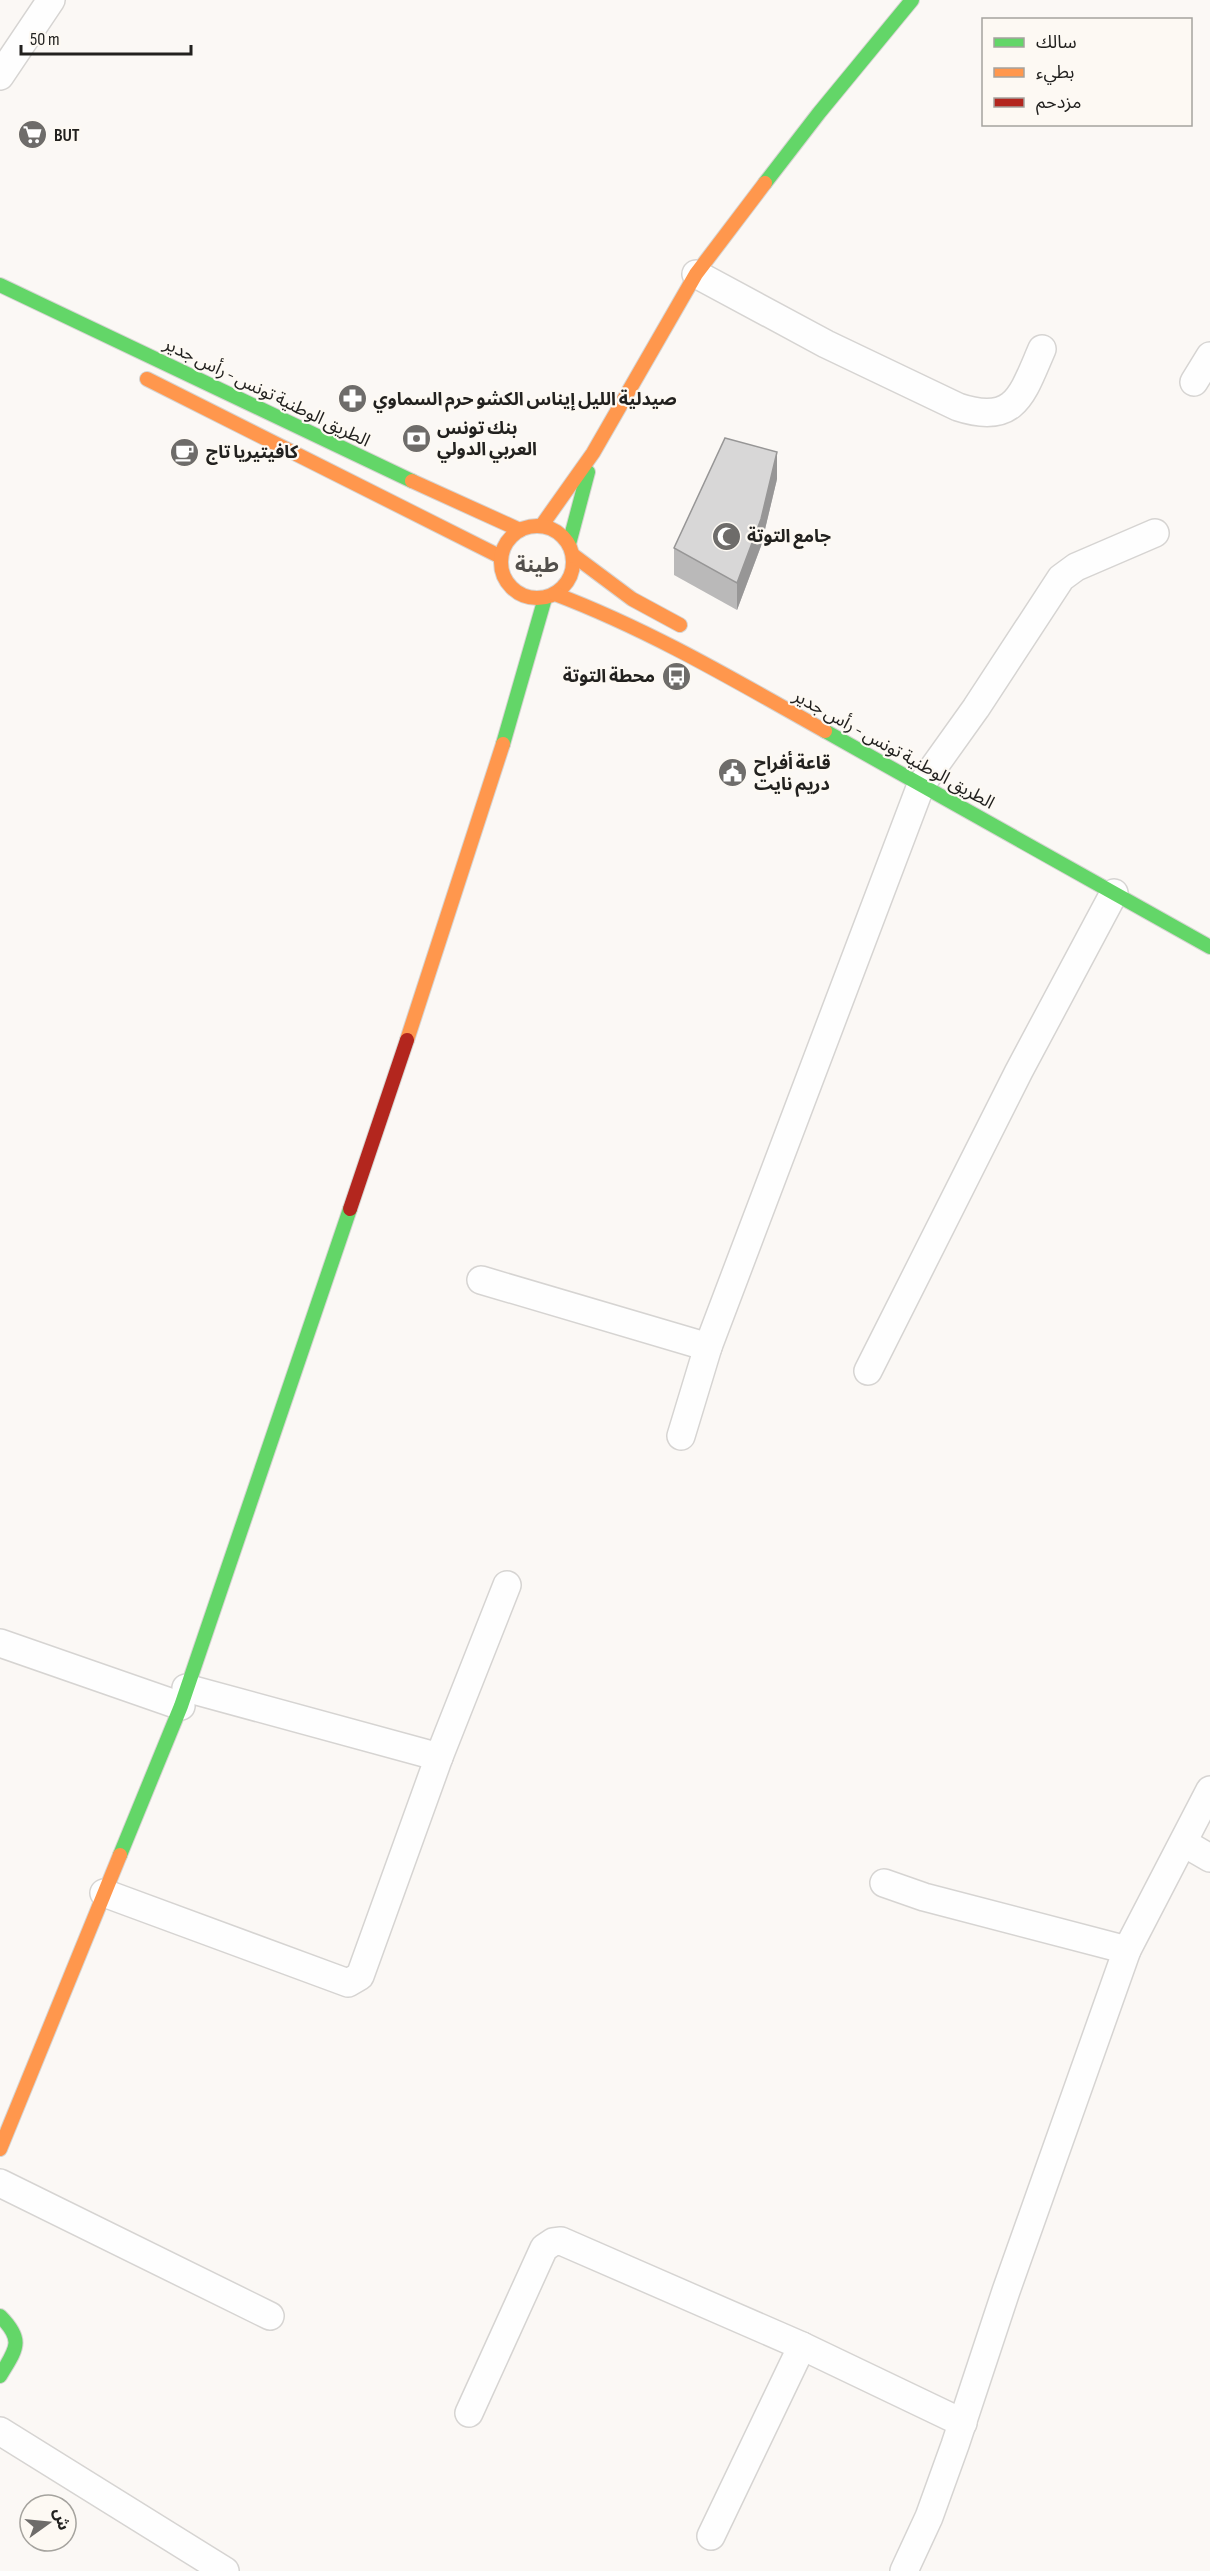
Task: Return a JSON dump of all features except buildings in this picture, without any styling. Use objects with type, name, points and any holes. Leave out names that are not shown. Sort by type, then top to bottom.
[{"type":"main road","points":[[542,525],[593,453],[696,274],[819,113],[912,0]]},
{"type":"main road","name":"الطريق الوطنية تونس - رأس جدير","points":[[0,285],[376,465],[520,530]]},
{"type":"main road","points":[[138,374],[501,557]]},
{"type":"main road","points":[[0,2149],[184,1697],[454,901],[550,596],[570,577],[574,566],[571,549],[593,453]]},
{"type":"main road","points":[[550,596],[533,598],[513,589],[502,569],[501,557],[504,546],[520,530],[530,526],[542,525],[553,529],[571,549],[632,599],[694,634]]},
{"type":"main road","name":"الطريق الوطنية تونس - رأس جدير","points":[[550,596],[603,612],[655,636],[929,771],[1114,893],[1208,940]]},
{"type":"main road","points":[[0,2316],[14,2328],[17,2338],[17,2347],[0,2376]]},
{"type":"street","points":[[0,76],[51,0]]},
{"type":"street","points":[[696,274],[826,344],[958,408],[975,413],[994,414],[1015,401],[1022,394],[1042,350]]},
{"type":"street","points":[[1194,382],[1210,356]]},
{"type":"street","points":[[681,1436],[708,1347],[929,771],[976,708],[1061,578],[1076,567],[1155,533]]},
{"type":"street","points":[[868,1371],[1019,1071],[1114,893]]},
{"type":"street","points":[[481,1280],[708,1347]]},
{"type":"street","points":[[104,1893],[351,1983],[360,1976],[439,1757],[507,1585]]},
{"type":"street","points":[[0,1643],[184,1697],[439,1757]]},
{"type":"street","points":[[904,2571],[929,2517],[963,2423],[1006,2290],[1127,1950],[1210,1790]]},
{"type":"street","points":[[1184,1843],[1210,1858]]},
{"type":"street","points":[[884,1883],[924,1897],[1127,1950]]},
{"type":"street","points":[[0,2183],[270,2316]]},
{"type":"street","points":[[469,2413],[544,2248],[553,2242],[561,2241],[802,2346],[963,2423]]},
{"type":"street","points":[[711,2536],[802,2346]]},
{"type":"street","points":[[0,2431],[225,2571]]},
{"type":"traffic: fast","points":[[765,183],[912,0]]},
{"type":"traffic: fast","points":[[0,285],[412,481]]},
{"type":"traffic: fast","points":[[569,544],[588,472]]},
{"type":"traffic: fast","points":[[503,744],[545,598]]},
{"type":"traffic: fast","points":[[825,731],[1210,947]]},
{"type":"traffic: fast","points":[[120,1855],[181,1706],[350,1209]]},
{"type":"traffic: fast","points":[[0,2316],[13,2332],[15,2339],[14,2352],[0,2376]]},
{"type":"traffic: slow","points":[[542,525],[593,453],[696,274],[765,183]]},
{"type":"traffic: slow","points":[[147,379],[501,557]]},
{"type":"traffic: slow","points":[[412,481],[520,530]]},
{"type":"traffic: slow","points":[[537,526],[551,529],[563,536],[570,548],[573,562],[570,576],[563,588],[551,595],[537,598],[523,595],[511,588],[504,576],[501,562],[504,548],[511,536],[523,529],[537,526]]},
{"type":"traffic: slow","points":[[573,555],[632,599],[680,625]]},
{"type":"traffic: slow","points":[[555,594],[659,640],[825,731]]},
{"type":"traffic: slow","points":[[407,1040],[503,744]]},
{"type":"traffic: slow","points":[[0,2149],[120,1855]]},
{"type":"traffic: jam","points":[[350,1209],[407,1040]]},
{"type":"place","name":"BUT","points":[[33,135]]},
{"type":"place","name":"صيدلية الليل إيناس الكشو حرم السماوي","points":[[352,399]]},
{"type":"place","name":"بنك تونس العربي الدولي","points":[[416,438]]},
{"type":"place","name":"كافيتيريا تاج","points":[[185,452]]},
{"type":"place","name":"جامع التوتة","points":[[726,536]]},
{"type":"place","name":"محطة التوتة","points":[[676,676]]},
{"type":"place","name":"قاعة أفراح دريم نايت","points":[[733,773]]},
{"type":"district","name":"طينة","points":[[537,565]]}]
